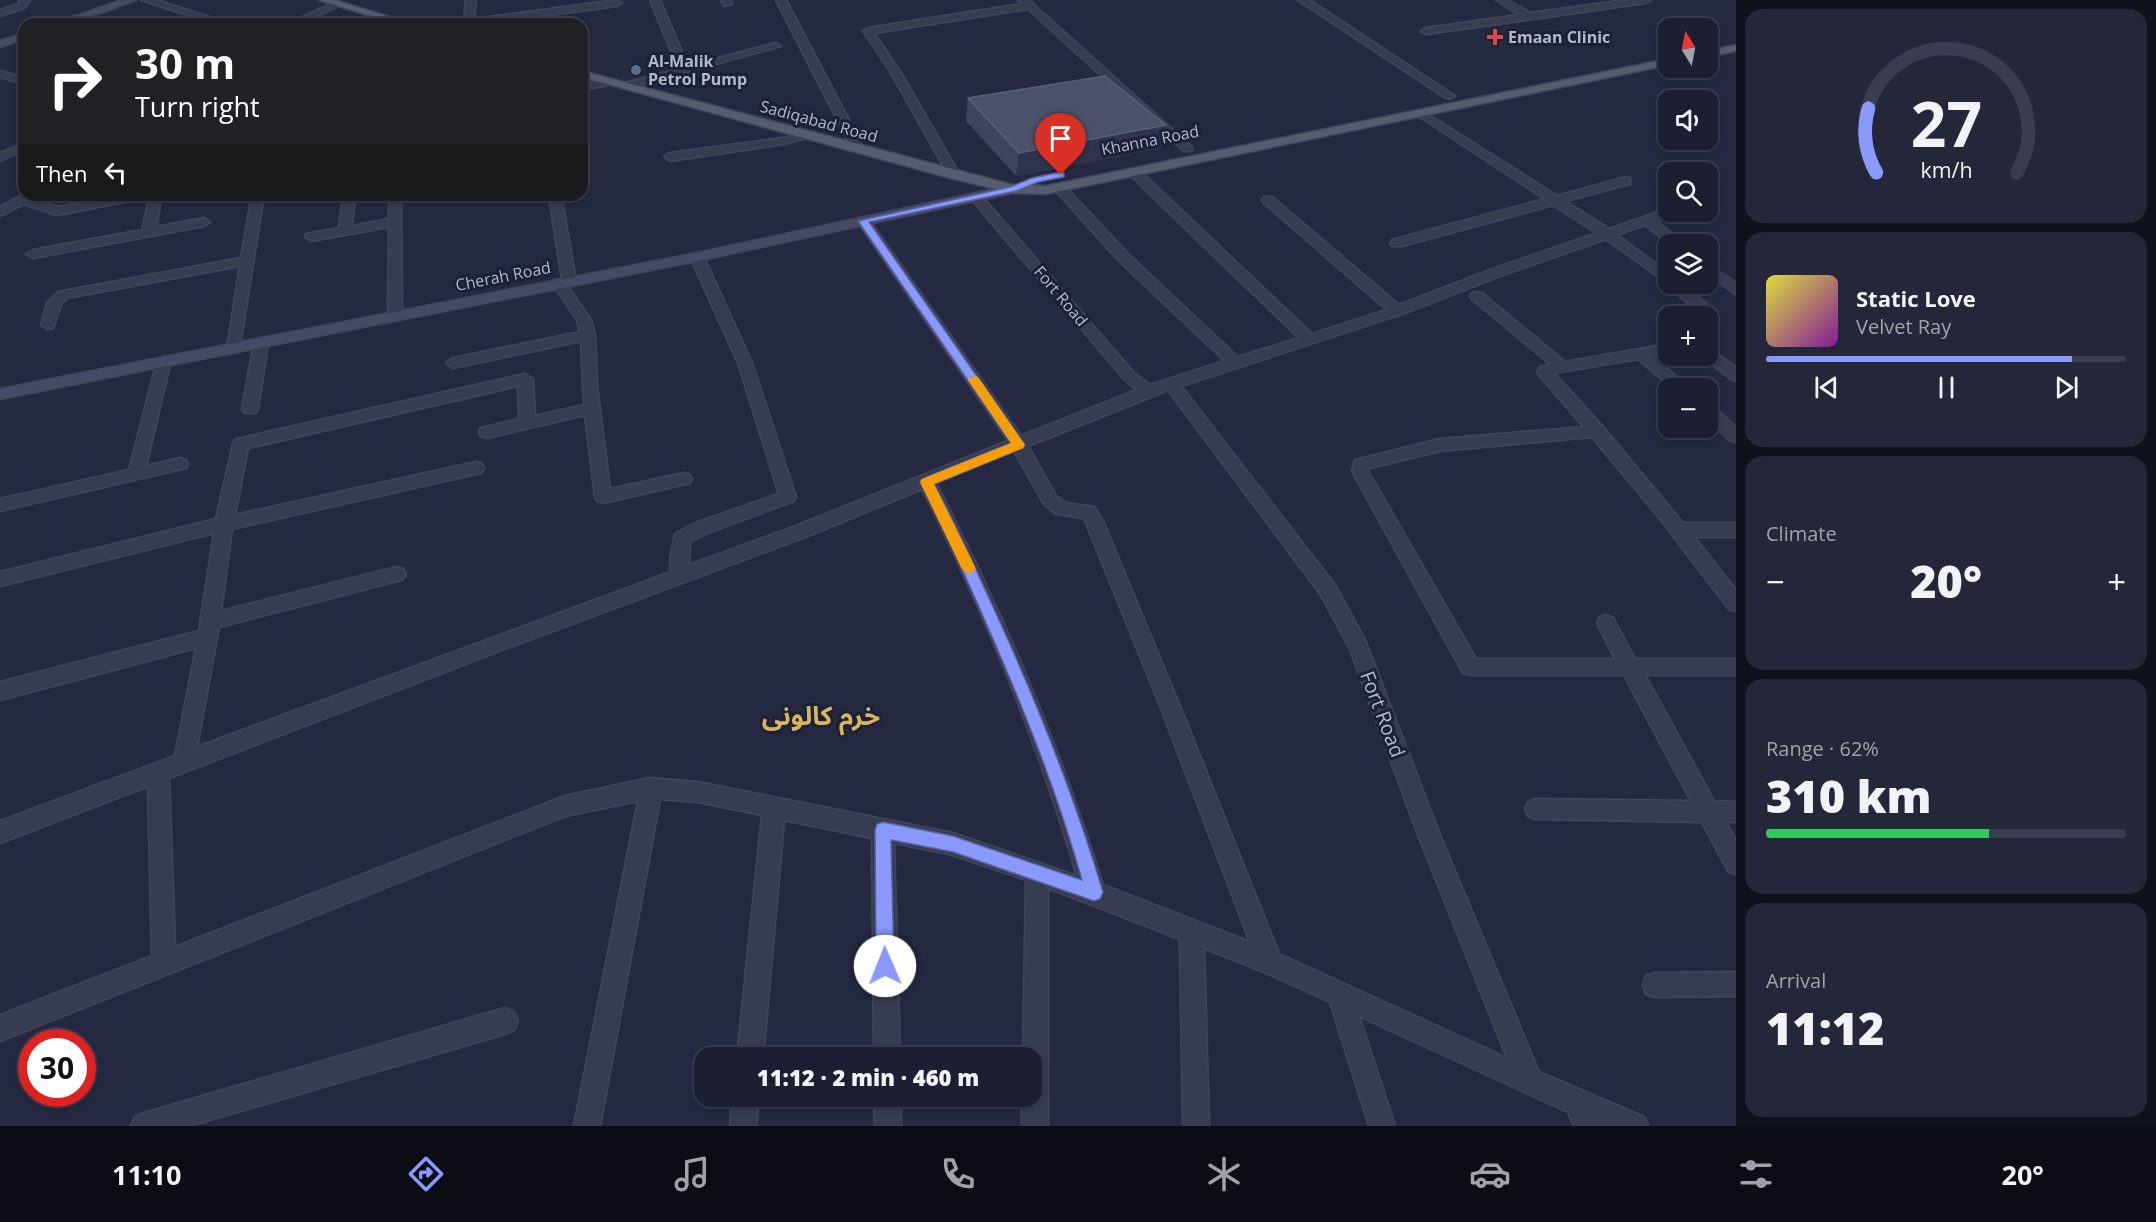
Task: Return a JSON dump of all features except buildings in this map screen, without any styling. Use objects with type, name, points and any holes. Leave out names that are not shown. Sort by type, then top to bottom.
[{"type":"main road","points":[[324,0],[387,18]]},
{"type":"main road","points":[[1718,42],[1736,38]]},
{"type":"main road","points":[[1718,52],[1736,48]]},
{"type":"main road","name":"Khanna Road","points":[[1013,189],[1036,180],[1658,54]]},
{"type":"main road","name":"Khanna Road","points":[[1013,189],[1060,188],[1658,64]]},
{"type":"main road","name":"Sadiqabad Road","points":[[588,76],[1013,189]]},
{"type":"main road","points":[[1450,96],[1463,104]]},
{"type":"main road","points":[[1188,149],[1199,159]]},
{"type":"street","points":[[0,13],[21,6],[25,0]]},
{"type":"street","points":[[78,18],[131,0]]},
{"type":"street","points":[[146,0],[206,18]]},
{"type":"street","points":[[469,18],[471,0]]},
{"type":"street","points":[[655,0],[684,70]]},
{"type":"street","points":[[781,0],[858,149]]},
{"type":"street","points":[[1303,0],[1450,96]]},
{"type":"street","points":[[1501,0],[1529,17]]},
{"type":"street","points":[[1426,31],[1646,0]]},
{"type":"street","points":[[506,18],[616,3]]},
{"type":"street","points":[[954,175],[896,73],[868,31],[1027,3],[1188,149]]},
{"type":"street","points":[[306,18],[338,4]]},
{"type":"street","points":[[0,44],[18,38]]},
{"type":"street","points":[[625,86],[776,46]]},
{"type":"street","points":[[0,74],[18,79]]},
{"type":"street","points":[[588,86],[609,81]]},
{"type":"street","points":[[1421,113],[1607,234],[1658,272]]},
{"type":"street","points":[[670,157],[784,141],[806,135]]},
{"type":"street","points":[[0,157],[18,149]]},
{"type":"street","points":[[1134,172],[1309,339]]},
{"type":"street","points":[[1397,243],[1626,181]]},
{"type":"street","points":[[1060,188],[1124,258],[1236,363]]},
{"type":"street","name":"Cherah Road","points":[[0,394],[697,256],[1013,189]]},
{"type":"street","name":"Fort Road","points":[[976,197],[1129,376],[1148,392]]},
{"type":"street","points":[[1268,200],[1397,311]]},
{"type":"street","points":[[0,212],[20,201]]},
{"type":"street","points":[[36,201],[57,211],[110,201]]},
{"type":"street","points":[[148,233],[155,201]]},
{"type":"street","points":[[234,348],[257,201]]},
{"type":"street","points":[[345,231],[348,201]]},
{"type":"street","points":[[395,201],[395,316]]},
{"type":"street","points":[[556,201],[564,282],[584,320],[588,335],[592,408],[603,496],[684,479]]},
{"type":"street","points":[[0,832],[927,482],[1084,416],[1148,392],[1397,311],[1658,216]]},
{"type":"street","points":[[1647,220],[1664,234]]},
{"type":"street","points":[[863,221],[1019,445],[1050,500],[1062,509],[1088,512],[1094,521],[1172,711],[1270,962]]},
{"type":"street","points":[[33,255],[204,222]]},
{"type":"street","points":[[310,237],[394,222]]},
{"type":"street","points":[[681,576],[679,560],[681,539],[701,528],[788,497],[745,363],[697,256]]},
{"type":"street","points":[[48,325],[54,303],[63,295],[248,261]]},
{"type":"street","points":[[1718,276],[1736,290]]},
{"type":"street","points":[[1686,294],[1701,306]]},
{"type":"street","points":[[1477,296],[1562,367]]},
{"type":"street","points":[[453,363],[588,335]]},
{"type":"street","points":[[250,409],[261,342]]},
{"type":"street","points":[[1658,351],[1545,369],[1545,373],[1680,530],[1736,604]]},
{"type":"street","points":[[1642,354],[1670,378]]},
{"type":"street","points":[[136,474],[164,362]]},
{"type":"street","points":[[1718,362],[1736,376]]},
{"type":"street","points":[[184,763],[209,629],[224,524],[241,444],[525,379],[527,422]]},
{"type":"street","name":"Fort Road","points":[[1172,384],[1328,590],[1358,646],[1429,835],[1529,1080]]},
{"type":"street","points":[[487,432],[592,408]]},
{"type":"street","points":[[1718,420],[1736,436]]},
{"type":"street","points":[[1597,431],[1440,445],[1361,464],[1360,471],[1470,667],[1736,667]]},
{"type":"street","points":[[0,505],[180,464]]},
{"type":"street","points":[[0,579],[224,524],[476,468]]},
{"type":"street","points":[[927,482],[950,526],[1035,717],[1076,828],[1094,892]]},
{"type":"street","points":[[1680,530],[1736,530]]},
{"type":"street","points":[[0,691],[396,574]]},
{"type":"street","points":[[1606,623],[1736,864]]},
{"type":"street","points":[[158,772],[164,963]]},
{"type":"street","points":[[587,1126],[646,821],[650,788]]},
{"type":"street","points":[[0,1028],[565,806],[650,788],[698,792],[953,844],[1094,892],[1270,962],[1339,993],[1529,1080],[1582,1115],[1635,1126]]},
{"type":"street","points":[[751,1047],[774,808]]},
{"type":"street","points":[[1536,809],[1736,812]]},
{"type":"street","points":[[883,830],[887,1047]]},
{"type":"street","points":[[1035,1126],[1037,873]]},
{"type":"street","points":[[1192,932],[1196,1126]]},
{"type":"street","points":[[1655,985],[1736,984]]},
{"type":"street","points":[[1339,993],[1382,1126]]},
{"type":"street","points":[[144,1126],[505,1021]]},
{"type":"street","points":[[743,1126],[745,1107]]},
{"type":"street","points":[[887,1107],[888,1126]]},
{"type":"slow traffic","points":[[969,569],[927,482],[1019,445],[974,380]]},
{"type":"place","name":"Emaan Clinic","points":[[1495,37]]},
{"type":"place","name":"Al-Malik Petrol Pump","points":[[636,70]]},
{"type":"district","name":"خرم کالونی","points":[[821,715]]},
{"type":"route","points":[[885,966],[883,830],[953,844],[1094,892],[1076,828],[1035,717],[950,526],[927,482],[1019,445],[863,221],[1013,189],[1036,180],[1061,175]]}]
